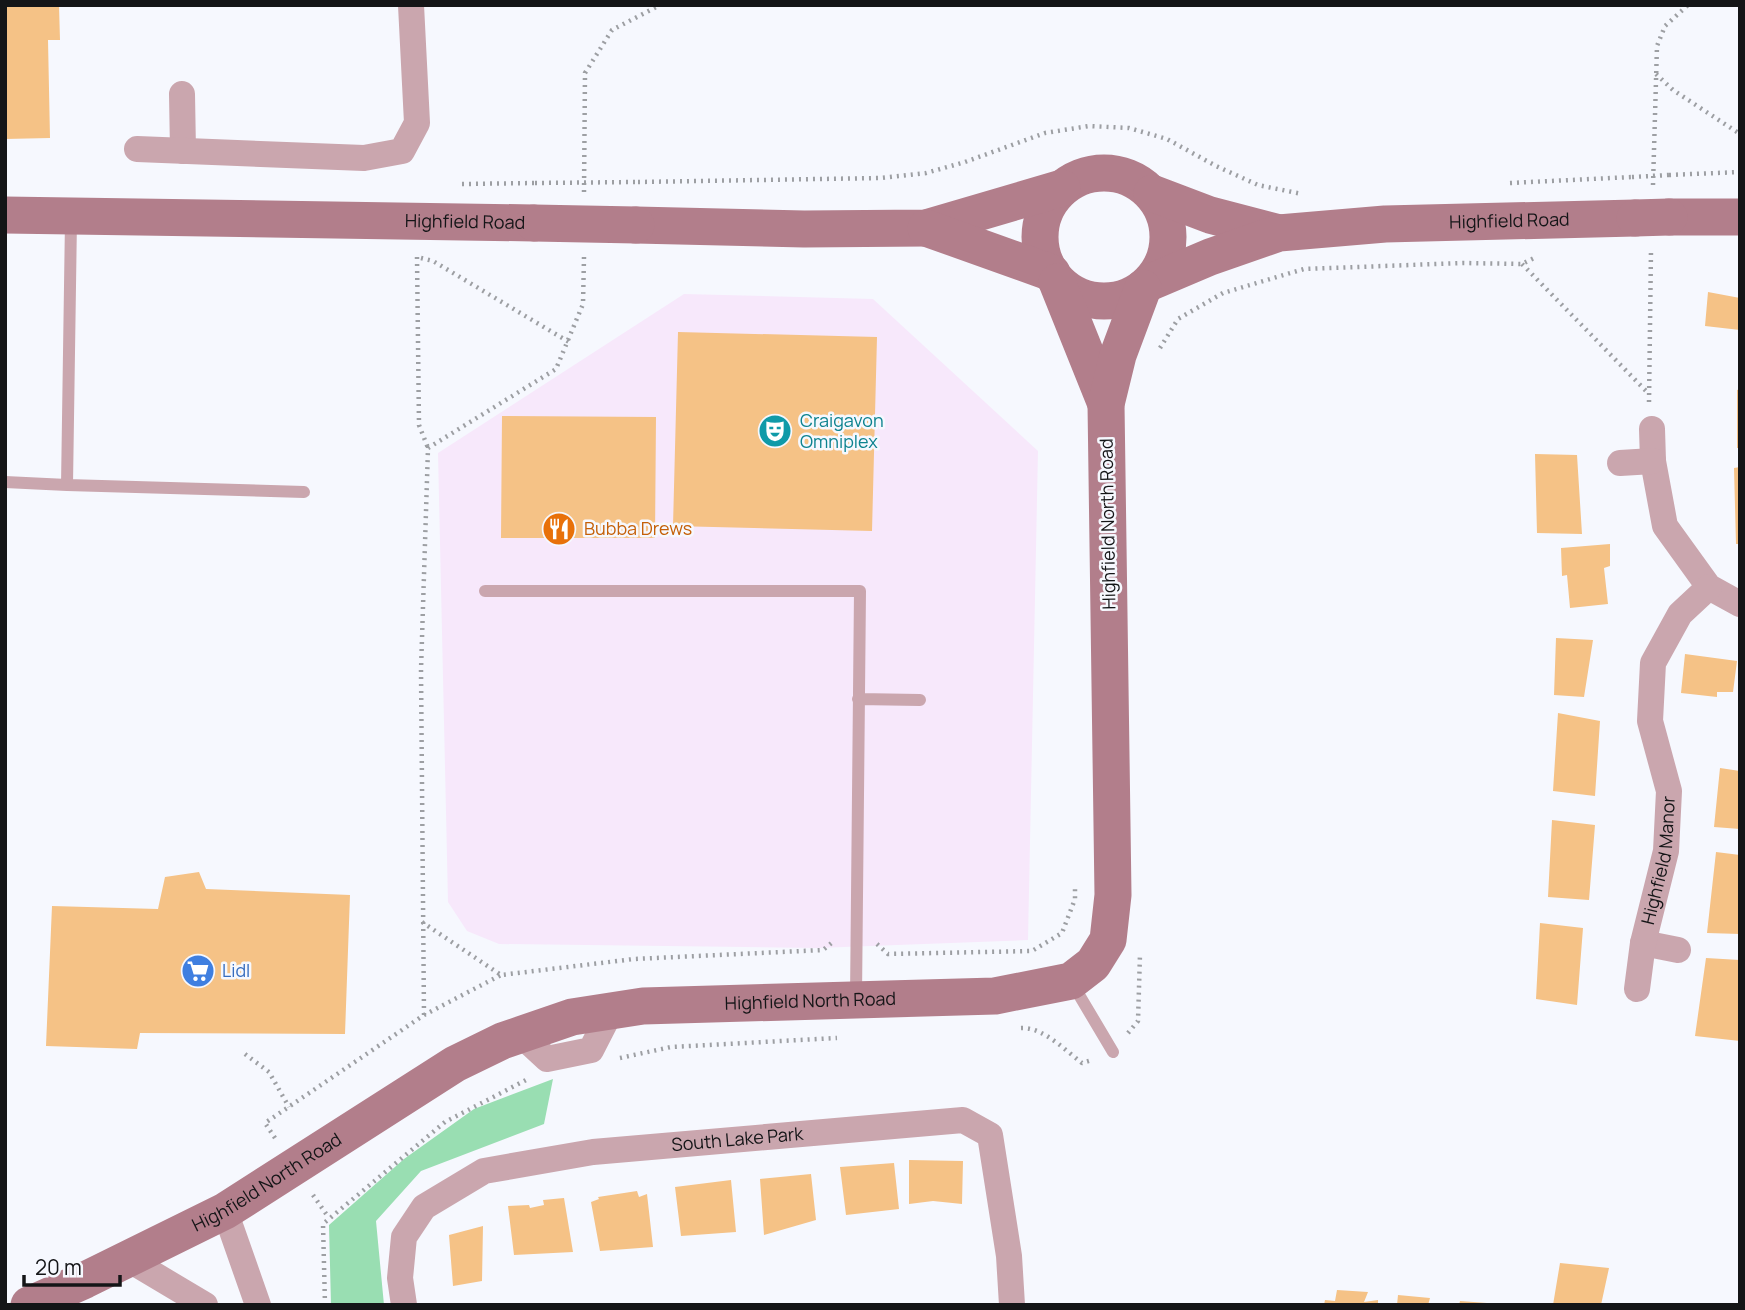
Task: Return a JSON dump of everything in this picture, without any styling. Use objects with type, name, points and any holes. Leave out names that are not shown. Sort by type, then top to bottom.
[{"type":"street","points":[[137,149],[364,158],[402,151],[417,123],[411,5]]},
{"type":"street","points":[[182,94],[183,151]]},
{"type":"street","name":"Highfield Road","points":[[5,215],[804,229],[926,228],[1062,188],[1083,176],[1107,172],[1131,178],[1152,193],[1210,215],[1279,233]]},
{"type":"street","points":[[1054,277],[1043,258],[1039,231],[1046,207],[1062,188]]},
{"type":"street","points":[[1147,285],[1164,262],[1169,238],[1165,214],[1152,193]]},
{"type":"street","name":"Highfield Road","points":[[926,228],[1054,277],[1080,297],[1107,302],[1131,296],[1147,285],[1210,257],[1279,233],[1385,224],[1740,216]]},
{"type":"street","name":"Highfield North Road","points":[[1054,277],[1105,404]]},
{"type":"street","name":"Highfield North Road","points":[[29,1305],[225,1211],[455,1064],[520,1034],[572,1017],[643,1006],[995,996],[1071,981],[1093,964],[1108,940],[1113,895],[1105,404],[1118,355],[1147,285]]},
{"type":"street","points":[[1652,429],[1653,461],[1665,526],[1709,587],[1740,604]]},
{"type":"street","points":[[1619,463],[1653,461]]},
{"type":"street","name":"Highfield Manor","points":[[1637,989],[1643,943],[1666,851],[1669,791],[1650,721],[1653,663],[1680,614],[1709,587]]},
{"type":"street","name":"Highfield Manor","points":[[1643,943],[1678,950]]},
{"type":"street","name":"South Lake Park","points":[[404,1305],[400,1278],[404,1237],[425,1207],[484,1171],[593,1152],[962,1120],[990,1135],[1009,1256],[1012,1305]]},
{"type":"street","points":[[225,1211],[258,1305]]},
{"type":"street","points":[[128,1259],[205,1305]]},
{"type":"lane","points":[[67,485],[71,216]]},
{"type":"lane","points":[[5,482],[304,492]]},
{"type":"lane","points":[[485,591],[860,591],[856,999]]},
{"type":"lane","points":[[858,699],[920,700]]},
{"type":"lane","points":[[1071,981],[1112,1052]]},
{"type":"path","points":[[584,195],[585,73],[612,30],[660,5]]},
{"type":"path","points":[[1655,73],[1673,90],[1740,134]]},
{"type":"path","points":[[1632,177],[1740,172]]},
{"type":"path","points":[[535,183],[638,182]]},
{"type":"path","points":[[406,221],[417,257],[419,425],[428,448],[421,670],[424,1015]]},
{"type":"path","points":[[428,448],[556,369],[583,304],[584,250]]},
{"type":"path","points":[[1156,354],[1178,319],[1223,293],[1304,270],[1463,263],[1522,264],[1545,252]]},
{"type":"path","points":[[417,257],[433,261],[569,342]]},
{"type":"path","points":[[1522,264],[1648,394]]},
{"type":"path","points":[[422,922],[501,975],[634,959],[823,950],[855,925],[888,954],[1032,951],[1062,933],[1075,899],[1076,887]]},
{"type":"path","points":[[1017,1029],[1030,1028],[1049,1038],[1082,1063],[1112,1052]]},
{"type":"path","points":[[609,1061],[671,1047],[851,1037]]},
{"type":"path","points":[[245,1054],[269,1072],[289,1107]]},
{"type":"path","points":[[325,1305],[323,1224],[445,1122],[525,1080],[537,1077]]},
{"type":"shaded area","points":[[684,294],[873,299],[1038,451],[1028,940],[817,948],[499,944],[467,931],[448,902],[438,453]]},
{"type":"green space","points":[[553,1079],[544,1124],[421,1171],[376,1221],[384,1305],[331,1305],[329,1225],[404,1159],[474,1109]]},
{"type":"building","points":[[5,5],[59,5],[60,40],[48,40],[50,138],[5,139]]},
{"type":"building","points":[[1708,292],[1740,298],[1740,330],[1705,326]]},
{"type":"building","name":"Craigavon Omniplex","points":[[678,332],[877,337],[872,531],[673,526]]},
{"type":"building","points":[[1740,389],[1740,448],[1737,448],[1737,390]]},
{"type":"building","points":[[502,416],[656,417],[655,538],[501,538]]},
{"type":"building","points":[[1535,454],[1577,455],[1582,534],[1537,533]]},
{"type":"building","points":[[1740,467],[1740,544],[1736,544],[1734,468]]},
{"type":"building","points":[[1610,544],[1610,566],[1604,568],[1608,604],[1570,608],[1567,575],[1562,576],[1561,548]]},
{"type":"building","points":[[1556,638],[1593,640],[1584,697],[1554,695]]},
{"type":"building","points":[[1685,654],[1737,661],[1733,692],[1717,692],[1717,697],[1681,693]]},
{"type":"building","points":[[1558,713],[1600,721],[1595,796],[1553,791]]},
{"type":"building","points":[[1720,768],[1740,771],[1740,829],[1714,827]]},
{"type":"building","points":[[1552,820],[1595,825],[1589,900],[1548,897]]},
{"type":"building","points":[[1716,852],[1740,855],[1740,934],[1707,933]]},
{"type":"building","name":"Lidl","points":[[199,872],[206,889],[350,895],[345,1034],[140,1033],[137,1049],[46,1046],[52,906],[158,909],[165,877]]},
{"type":"building","points":[[1540,923],[1583,928],[1577,1005],[1536,999]]},
{"type":"building","points":[[1706,958],[1740,960],[1740,1041],[1695,1036]]},
{"type":"building","points":[[909,1160],[963,1161],[962,1204],[933,1201],[909,1204]]},
{"type":"building","points":[[894,1163],[899,1209],[846,1215],[840,1167]]},
{"type":"building","points":[[811,1174],[816,1220],[764,1235],[760,1179]]},
{"type":"building","points":[[731,1180],[736,1232],[681,1236],[675,1187]]},
{"type":"building","points":[[637,1191],[639,1197],[647,1194],[653,1247],[600,1251],[591,1202],[599,1199],[598,1197]]},
{"type":"building","points":[[564,1198],[573,1252],[514,1255],[508,1206],[529,1205],[530,1208],[544,1205],[543,1200]]},
{"type":"building","points":[[483,1226],[482,1281],[453,1286],[449,1235]]},
{"type":"building","points":[[1560,1263],[1609,1268],[1601,1305],[1553,1305]]},
{"type":"building","points":[[1337,1290],[1368,1292],[1364,1302],[1378,1300],[1378,1305],[1324,1305],[1325,1300],[1335,1301]]},
{"type":"building","points":[[1398,1295],[1430,1298],[1428,1305],[1397,1305]]},
{"type":"building","points":[[1460,1301],[1487,1303],[1487,1305],[1459,1305]]},
{"type":"place","name":"Craigavon Omniplex","points":[[775,431]]},
{"type":"place","name":"Bubba Drews","points":[[559,529]]},
{"type":"place","name":"Lidl","points":[[198,971]]}]
